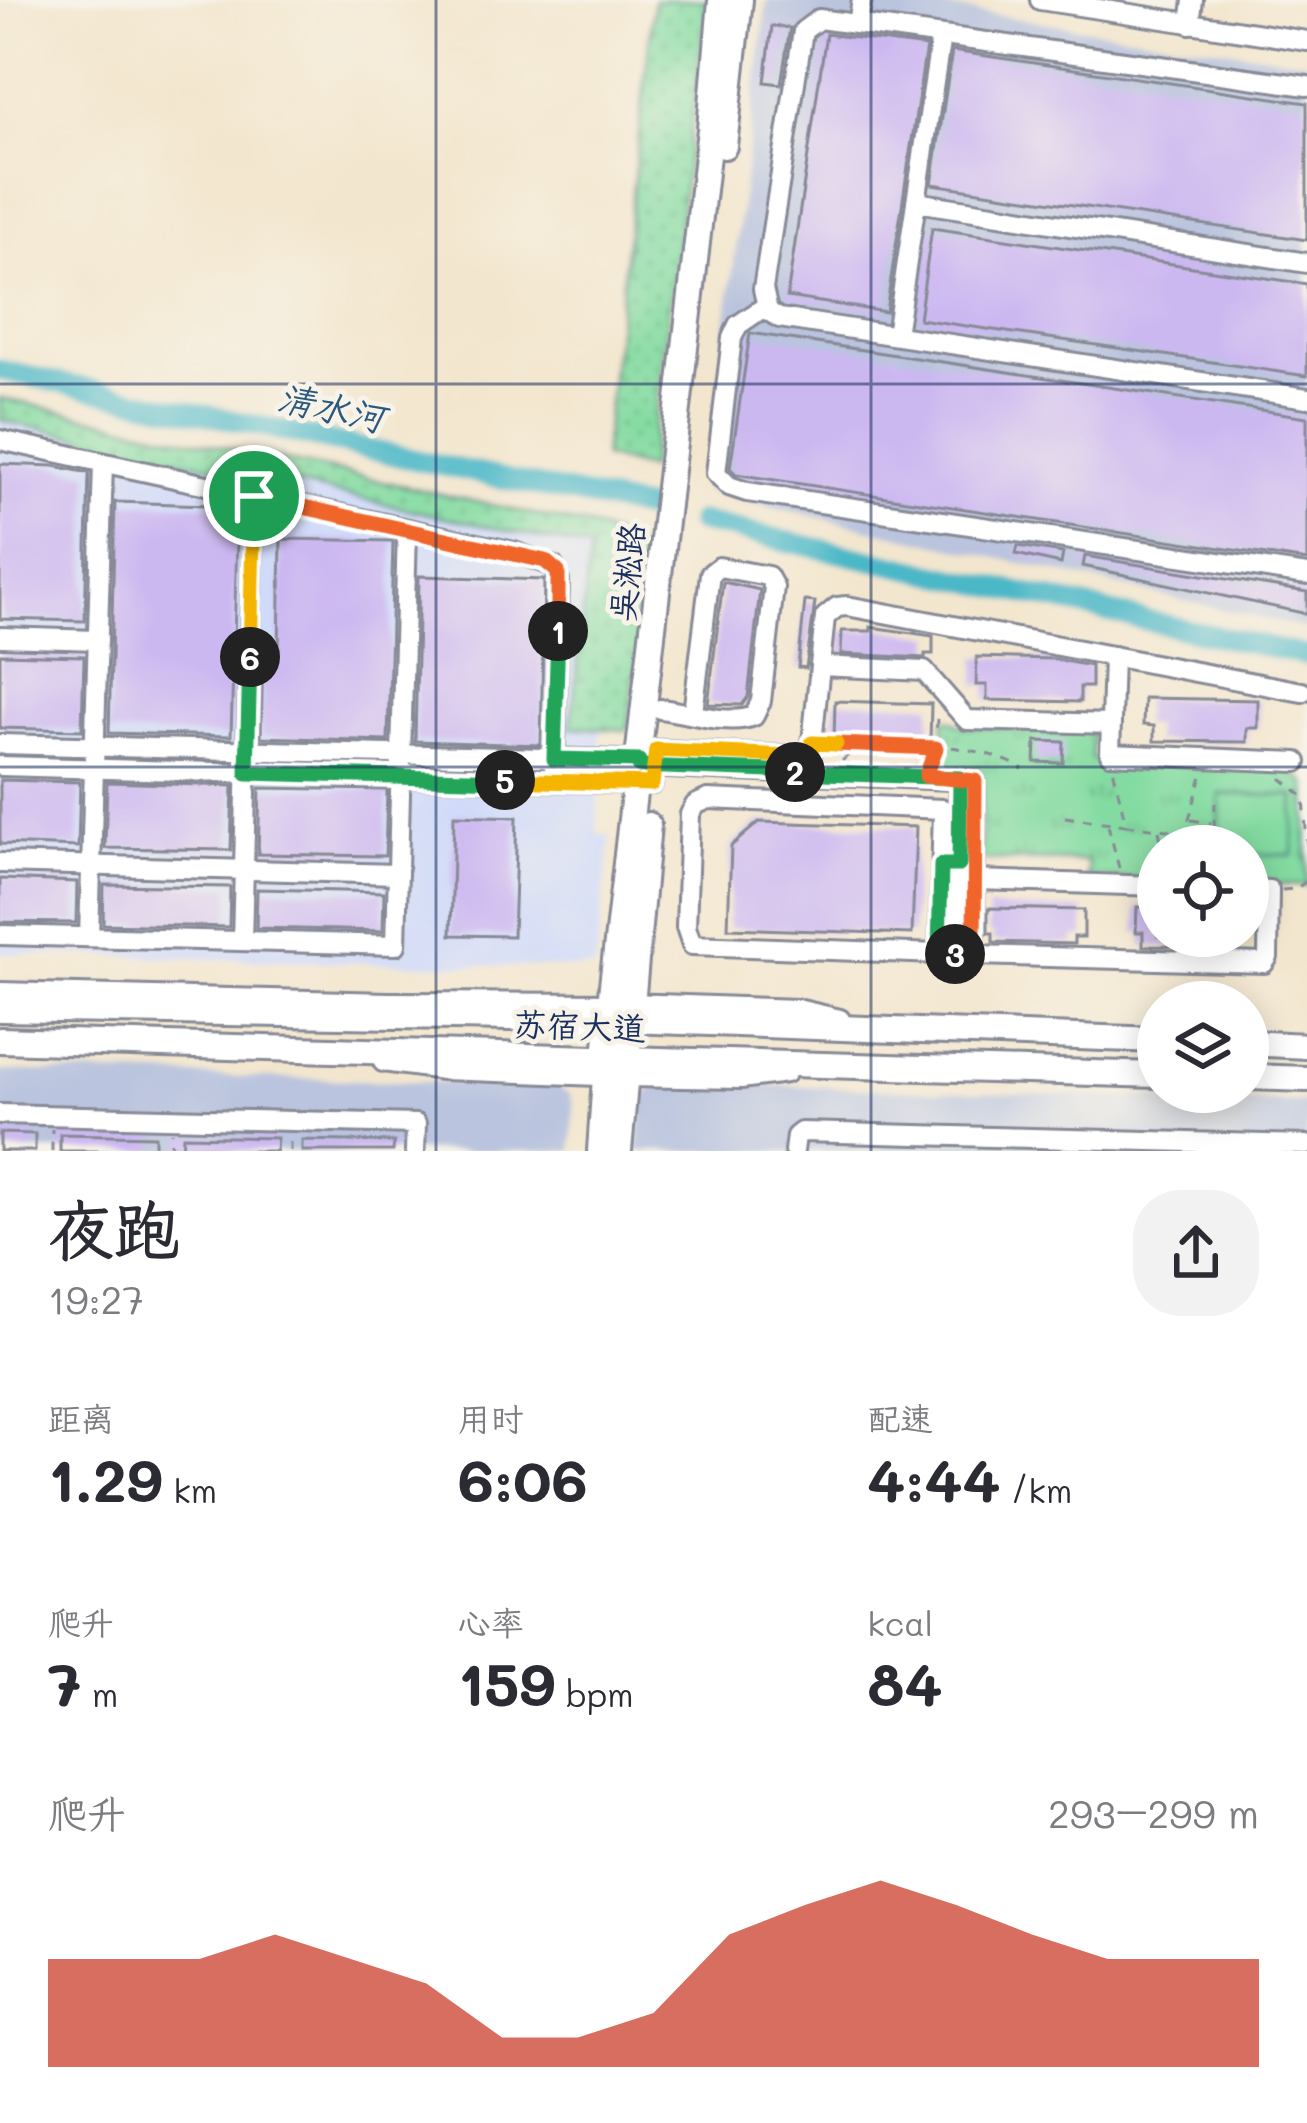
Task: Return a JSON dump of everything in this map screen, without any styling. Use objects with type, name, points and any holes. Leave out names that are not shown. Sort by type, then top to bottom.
[{"type":"main road","name":"吴淞路","points":[[600,1151],[615,1069],[721,0]]},
{"type":"main road","name":"吴淞路","points":[[646,765],[660,709],[740,0]]},
{"type":"main road","name":"苏宿大道","points":[[0,1010],[619,1011],[1137,1039]]},
{"type":"main road","name":"苏宿大道","points":[[0,1040],[615,1069],[1137,1079]]},
{"type":"main road","points":[[1269,1044],[1307,1046]]},
{"type":"main road","name":"吴淞路","points":[[615,1069],[619,1151]]},
{"type":"main road","points":[[1269,1078],[1307,1079]]},
{"type":"street","points":[[858,24],[862,0]]},
{"type":"street","points":[[1040,0],[1307,41]]},
{"type":"street","points":[[1190,24],[1193,0]]},
{"type":"street","points":[[1307,86],[818,19],[803,31],[764,273],[766,306],[779,318],[1307,398]]},
{"type":"street","points":[[896,335],[941,36]]},
{"type":"street","points":[[916,202],[1307,263]]},
{"type":"street","points":[[766,306],[738,326],[732,338],[716,473],[729,486],[1307,575]]},
{"type":"street","points":[[0,440],[545,561],[558,572],[554,782]]},
{"type":"street","points":[[88,937],[104,463]]},
{"type":"street","points":[[242,941],[254,496]]},
{"type":"street","points":[[0,935],[396,945],[407,529]]},
{"type":"street","points":[[660,709],[748,720],[759,710],[774,587],[768,576],[719,567],[710,574],[693,713]]},
{"type":"street","points":[[810,757],[825,617],[836,607],[1302,692]]},
{"type":"street","points":[[0,637],[98,640]]},
{"type":"street","points":[[1113,656],[1110,754],[1297,762]]},
{"type":"street","points":[[820,666],[924,670],[968,720],[1111,724]]},
{"type":"street","points":[[0,744],[646,765],[810,757],[837,773],[975,781],[957,937]]},
{"type":"street","points":[[0,766],[554,782],[646,765]]},
{"type":"street","points":[[974,955],[963,869],[944,809],[709,799],[695,806],[686,926],[692,945],[974,955],[1264,963],[1268,957]]},
{"type":"street","points":[[0,863],[398,874]]},
{"type":"street","points":[[963,869],[1137,885]]},
{"type":"street","points":[[939,953],[963,869]]},
{"type":"street","points":[[0,992],[619,1011],[797,1009],[832,1018],[1137,1028]]},
{"type":"street","points":[[1269,1033],[1307,1034]]},
{"type":"street","points":[[0,1052],[392,1063],[442,1070],[615,1069]]},
{"type":"street","points":[[1269,1087],[1307,1088]]},
{"type":"street","points":[[0,1114],[416,1124],[415,1151]]},
{"type":"street","points":[[794,1151],[801,1132],[915,1143],[1307,1145]]},
{"type":"path","points":[[926,776],[936,748],[937,718],[961,712]]},
{"type":"path","points":[[810,757],[861,746],[936,748],[986,754],[1023,770]]},
{"type":"path","points":[[837,773],[843,758],[861,746]]},
{"type":"path","points":[[1110,754],[1126,825]]},
{"type":"path","points":[[1187,825],[1202,773]]},
{"type":"path","points":[[1277,776],[1304,796],[1307,846]]},
{"type":"path","points":[[1189,819],[1214,824],[1215,803]]},
{"type":"path","points":[[1065,817],[1137,826]]},
{"type":"path","points":[[1108,823],[1124,885]]},
{"type":"path","points":[[1269,890],[1295,890],[1307,881]]},
{"type":"path","points":[[52,1151],[53,1115]]},
{"type":"shaded area","points":[[767,0],[892,0],[1307,61],[1307,629],[705,491]]},
{"type":"shaded area","points":[[0,420],[590,549],[571,726],[601,728],[597,833],[611,836],[595,969],[0,953]]},
{"type":"shaded area","points":[[0,1071],[555,1085],[570,1094],[574,1106],[572,1151],[0,1151]]},
{"type":"shaded area","points":[[657,1083],[1137,1097],[1137,1113],[1269,1113],[1269,1102],[1307,1103],[1307,1151],[638,1151],[643,1099]]},
{"type":"green space","points":[[654,0],[707,0],[649,469],[603,457]]},
{"type":"green space","points":[[0,398],[592,527],[628,541],[649,559],[628,730],[571,727],[590,549],[0,420]]},
{"type":"green space","points":[[944,721],[964,727],[1092,731],[1092,759],[1288,768],[1307,784],[1307,886],[1269,884],[1269,825],[1137,825],[1137,879],[1088,878],[1088,861],[981,860],[982,777],[974,769],[937,767],[943,754]]},
{"type":"green space","points":[[1220,794],[1295,796],[1293,855],[1269,854],[1269,825],[1219,825]]},
{"type":"building","points":[[772,26],[790,28],[781,84],[765,82]]},
{"type":"building","points":[[826,34],[926,47],[886,312],[787,297]]},
{"type":"building","points":[[952,51],[1307,103],[1307,240],[932,184]]},
{"type":"building","points":[[932,228],[1307,284],[1307,376],[919,319]]},
{"type":"building","points":[[750,333],[1307,417],[1307,561],[736,474],[730,468]]},
{"type":"building","points":[[0,464],[89,473],[85,621],[0,619]]},
{"type":"building","points":[[115,502],[238,506],[231,736],[109,733]]},
{"type":"building","points":[[281,539],[393,541],[388,741],[261,737],[263,651],[279,651]]},
{"type":"building","points":[[1018,546],[1063,553],[1061,564],[1016,554]]},
{"type":"building","points":[[1085,556],[1307,592],[1307,614],[1083,566]]},
{"type":"building","points":[[419,576],[544,580],[541,745],[415,741]]},
{"type":"building","points":[[723,582],[760,590],[748,697],[742,705],[708,704]]},
{"type":"building","points":[[805,601],[815,602],[806,668],[798,667]]},
{"type":"building","points":[[871,627],[933,636],[933,654],[925,658],[841,654],[842,631],[871,631]]},
{"type":"building","points":[[0,654],[84,656],[82,730],[0,728]]},
{"type":"building","points":[[977,657],[1053,659],[1091,666],[1091,687],[1080,687],[1080,702],[987,700],[987,685],[976,685]]},
{"type":"building","points":[[1144,698],[1258,700],[1258,728],[1247,728],[1247,742],[1154,741],[1154,726],[1143,725]]},
{"type":"building","points":[[835,701],[931,704],[930,743],[834,740]]},
{"type":"building","points":[[1036,741],[1064,742],[1063,763],[1035,762]]},
{"type":"building","points":[[0,780],[80,782],[78,847],[0,844]]},
{"type":"building","points":[[107,782],[233,786],[231,850],[105,848]]},
{"type":"building","points":[[260,788],[387,790],[385,856],[258,854]]},
{"type":"building","points":[[454,815],[517,817],[513,936],[451,935]]},
{"type":"building","points":[[759,822],[916,827],[912,934],[728,928],[731,846]]},
{"type":"building","points":[[0,879],[77,882],[76,923],[0,922]]},
{"type":"building","points":[[104,885],[230,887],[229,927],[103,924]]},
{"type":"building","points":[[257,889],[384,892],[383,931],[256,928]]},
{"type":"building","points":[[988,908],[1084,910],[1084,937],[1074,937],[1074,944],[993,942],[993,933],[988,933]]},
{"type":"building","points":[[0,1133],[35,1134],[35,1151],[0,1151]]},
{"type":"building","points":[[60,1134],[155,1136],[155,1151],[60,1151]]},
{"type":"building","points":[[183,1136],[277,1138],[276,1151],[182,1151]]},
{"type":"building","points":[[302,1140],[394,1142],[393,1151],[302,1151]]},
{"type":"waterway","name":"清水河","points":[[0,370],[648,510]]},
{"type":"waterway","name":"清水河","points":[[699,522],[1307,656]]},
{"type":"route","points":[[254,496],[247,773],[652,784],[654,767],[656,750],[810,757],[812,743],[936,748],[926,776],[968,778],[977,787],[974,955],[939,953],[941,865],[959,865],[960,778],[654,767],[639,766],[639,761],[554,759],[559,581],[553,566],[514,552],[254,496]]}]
